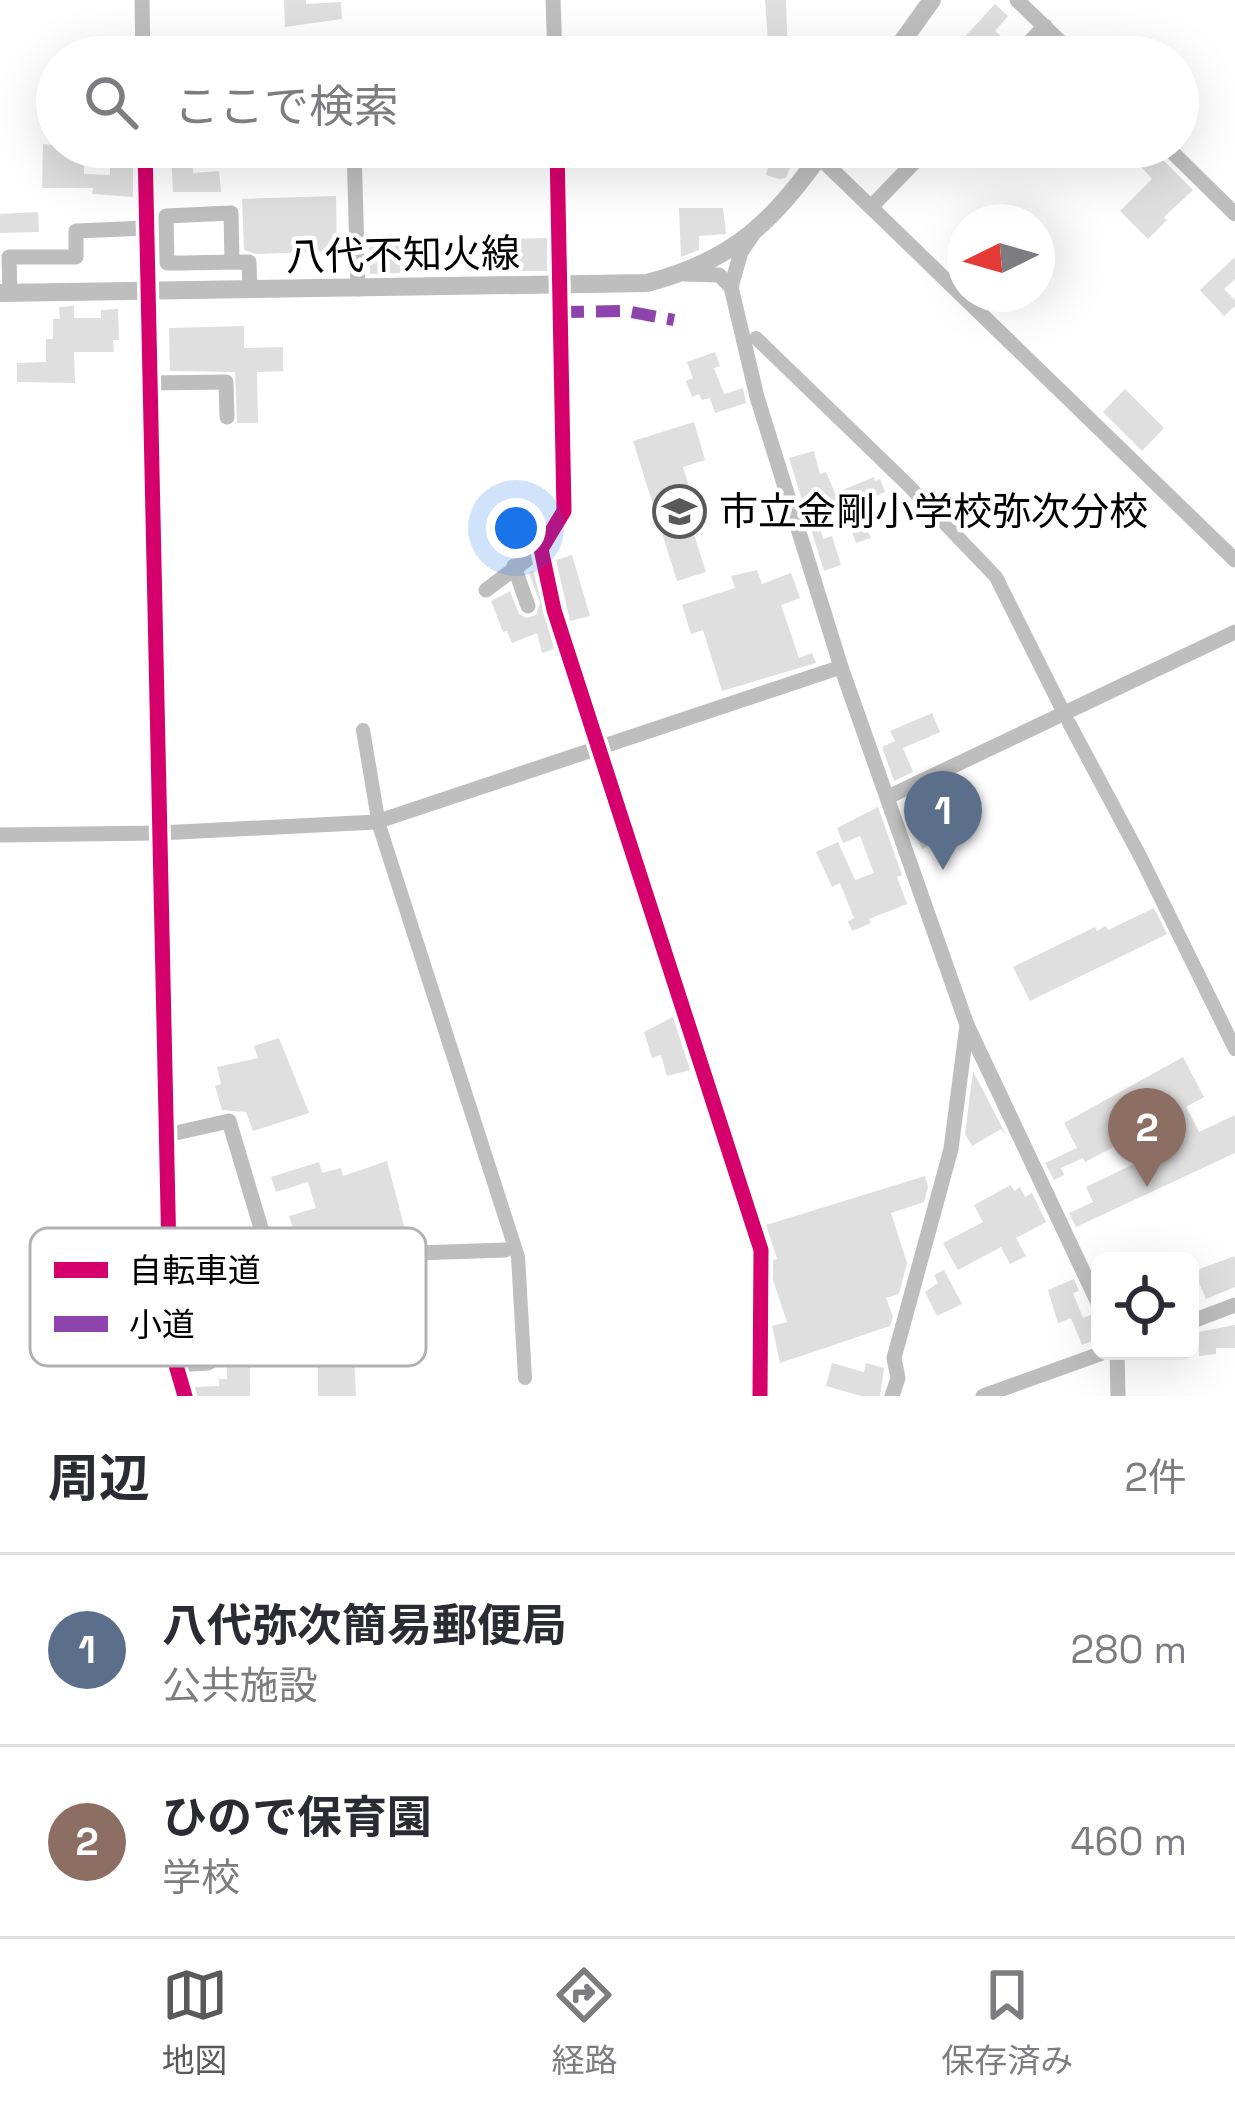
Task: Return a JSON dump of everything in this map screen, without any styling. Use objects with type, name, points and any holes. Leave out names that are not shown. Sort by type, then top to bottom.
[{"type":"main road","points":[[906,36],[932,0]]},
{"type":"main road","name":"八代不知火線","points":[[5,293],[646,283],[682,274],[728,253],[776,213],[811,168]]},
{"type":"street","points":[[142,0],[143,36]]},
{"type":"street","points":[[554,0],[555,36]]},
{"type":"street","points":[[1017,0],[1055,36]]},
{"type":"street","points":[[1035,36],[1045,26]]},
{"type":"street","points":[[145,168],[169,1228]]},
{"type":"street","points":[[355,168],[358,289]]},
{"type":"street","points":[[486,590],[541,549],[564,511],[557,168]]},
{"type":"street","points":[[837,168],[871,207],[1235,560]]},
{"type":"street","points":[[871,207],[909,168]]},
{"type":"street","points":[[1188,168],[1235,214]]},
{"type":"street","points":[[232,262],[231,213],[166,216],[167,263],[249,262],[250,290]]},
{"type":"street","points":[[5,293],[9,257],[76,257],[76,231],[146,228]]},
{"type":"street","points":[[730,287],[741,252],[753,235]]},
{"type":"street","points":[[682,274],[719,275],[730,287],[757,397],[841,667],[967,1025],[1091,1287]]},
{"type":"street","points":[[149,382],[226,382],[227,417]]},
{"type":"street","points":[[541,549],[554,610],[761,1250],[760,1396]]},
{"type":"street","points":[[514,566],[528,606]]},
{"type":"street","points":[[888,797],[1235,632]]},
{"type":"street","points":[[0,835],[376,822],[841,667]]},
{"type":"street","points":[[892,1396],[898,1378],[894,1358],[951,1149],[967,1025]]},
{"type":"street","points":[[167,1136],[229,1121],[261,1228]]},
{"type":"street","points":[[426,1253],[505,1250]]},
{"type":"street","points":[[1199,1319],[1235,1306]]},
{"type":"street","points":[[983,1396],[1091,1358]]},
{"type":"street","points":[[1113,1360],[1118,1396]]},
{"type":"street","points":[[175,1366],[184,1396]]},
{"type":"building","points":[[284,0],[341,2],[342,19],[285,27]]},
{"type":"building","points":[[765,0],[786,0],[787,36],[768,36]]},
{"type":"building","points":[[995,4],[1008,16],[995,31],[1001,36],[965,36]]},
{"type":"building","points":[[42,168],[84,168],[84,174],[110,175],[110,168],[133,168],[133,197],[92,194],[93,188],[42,188]]},
{"type":"building","points":[[172,168],[193,168],[193,173],[219,171],[221,192],[173,192]]},
{"type":"building","points":[[768,168],[790,168],[786,178],[766,175]]},
{"type":"building","points":[[1142,168],[1171,168],[1193,190],[1148,239],[1120,211],[1152,179]]},
{"type":"building","points":[[336,196],[337,251],[257,254],[244,250],[242,199]]},
{"type":"building","points":[[679,208],[723,208],[726,234],[699,236],[699,250],[681,257]]},
{"type":"building","points":[[38,212],[39,232],[0,233],[0,214]]},
{"type":"building","points":[[369,236],[399,236],[400,273],[370,274]]},
{"type":"building","points":[[547,238],[547,271],[520,271],[520,262],[508,263],[507,252],[478,252],[478,240]]},
{"type":"building","points":[[1235,257],[1235,279],[1224,289],[1235,306],[1224,316],[1200,290]]},
{"type":"building","points":[[74,306],[74,318],[101,318],[101,310],[118,309],[119,340],[113,340],[114,352],[74,352],[75,383],[17,382],[17,363],[46,362],[46,339],[53,339],[53,319],[60,319],[59,307]]},
{"type":"building","points":[[244,326],[244,348],[283,347],[283,371],[257,372],[258,423],[237,423],[235,372],[170,371],[169,328]]},
{"type":"building","points":[[715,352],[720,366],[714,368],[724,394],[743,388],[746,403],[715,413],[710,398],[692,397],[686,381],[693,378],[687,362]]},
{"type":"building","points":[[1125,389],[1164,428],[1142,451],[1103,412]]},
{"type":"building","points":[[694,422],[705,460],[683,467],[700,522],[691,525],[706,572],[677,581],[633,441]]},
{"type":"building","points":[[814,451],[820,474],[826,472],[835,493],[874,477],[880,479],[885,492],[857,504],[871,538],[856,543],[844,509],[818,521],[823,539],[832,536],[841,565],[824,571],[789,458]]},
{"type":"building","points":[[572,555],[590,616],[570,621],[556,560]]},
{"type":"building","points":[[533,570],[554,649],[542,653],[537,633],[512,643],[491,601],[510,591],[519,614],[536,615],[540,603],[529,573]]},
{"type":"building","points":[[757,570],[762,584],[791,573],[800,598],[781,605],[799,658],[812,653],[816,663],[722,691],[703,630],[691,634],[682,605],[735,588],[731,576]]},
{"type":"building","points":[[932,713],[940,732],[903,748],[913,772],[894,781],[882,747],[895,741],[890,731]]},
{"type":"building","points":[[975,787],[982,804],[956,815],[963,830],[922,849],[908,820]]},
{"type":"building","points":[[878,807],[907,904],[852,931],[848,921],[854,918],[840,883],[832,887],[816,852],[838,842],[855,880],[874,873],[860,836],[843,843],[837,828]]},
{"type":"building","points":[[1154,908],[1167,934],[1030,1001],[1013,967],[1095,927],[1108,930]]},
{"type":"building","points":[[673,1017],[690,1070],[667,1076],[661,1055],[652,1058],[644,1032]]},
{"type":"building","points":[[279,1038],[309,1113],[253,1131],[246,1112],[222,1110],[215,1086],[221,1084],[217,1067],[258,1058],[254,1046]]},
{"type":"building","points":[[1183,1057],[1204,1097],[1186,1107],[1199,1132],[1235,1115],[1235,1153],[1076,1227],[1069,1213],[1093,1202],[1086,1187],[1155,1154],[1144,1131],[1085,1162],[1083,1158],[1061,1168],[1064,1175],[1054,1180],[1045,1163],[1077,1148],[1064,1123]]},
{"type":"building","points":[[973,1071],[1007,1137],[1001,1129],[972,1146],[965,1134]]},
{"type":"building","points":[[387,1161],[405,1228],[293,1228],[289,1216],[316,1208],[308,1182],[276,1192],[271,1177],[319,1162],[322,1173],[341,1168],[343,1176]]},
{"type":"building","points":[[925,1176],[924,1202],[891,1213],[907,1263],[899,1294],[886,1298],[893,1317],[890,1326],[780,1363],[772,1326],[787,1322],[773,1280],[773,1260],[777,1259],[766,1225]]},
{"type":"building","points":[[1011,1185],[1014,1191],[1020,1187],[1025,1197],[1032,1193],[1046,1222],[1016,1238],[1026,1256],[1010,1264],[1001,1247],[958,1270],[943,1243],[983,1222],[974,1205]]},
{"type":"building","points":[[1235,1256],[1235,1287],[1206,1299],[1199,1269]]},
{"type":"building","points":[[944,1270],[962,1304],[937,1316],[925,1292],[938,1283],[934,1275]]},
{"type":"building","points":[[1074,1279],[1079,1291],[1073,1293],[1083,1318],[1091,1315],[1091,1342],[1082,1345],[1071,1318],[1058,1323],[1048,1290]]},
{"type":"building","points":[[1235,1325],[1235,1348],[1216,1348],[1216,1354],[1199,1356],[1199,1332]]},
{"type":"building","points":[[832,1363],[864,1372],[866,1363],[884,1368],[880,1396],[826,1386]]},
{"type":"building","points":[[227,1366],[250,1366],[250,1396],[197,1396],[195,1387],[219,1386],[219,1379],[227,1379]]},
{"type":"building","points":[[318,1366],[354,1366],[356,1396],[318,1396]]},
{"type":"waterway","points":[[756,338],[996,577],[1061,707]]},
{"type":"waterway","points":[[1069,723],[1235,1049]]},
{"type":"waterway","points":[[363,730],[379,825],[518,1257],[525,1378]]},
{"type":"marked path","points":[[560,312],[626,311],[674,320]]},
{"type":"cycle path","points":[[145,168],[168,1228]]},
{"type":"cycle path","points":[[557,168],[564,511],[541,549],[554,610],[761,1250],[760,1396]]},
{"type":"cycle path","points":[[176,1366],[185,1396]]},
{"type":"place","name":"市立金剛小学校弥次分校","points":[[680,511]]},
{"type":"place","name":"八代弥次簡易郵便局","points":[[943,870]]},
{"type":"place","name":"ひので保育園","points":[[1147,1187]]}]
